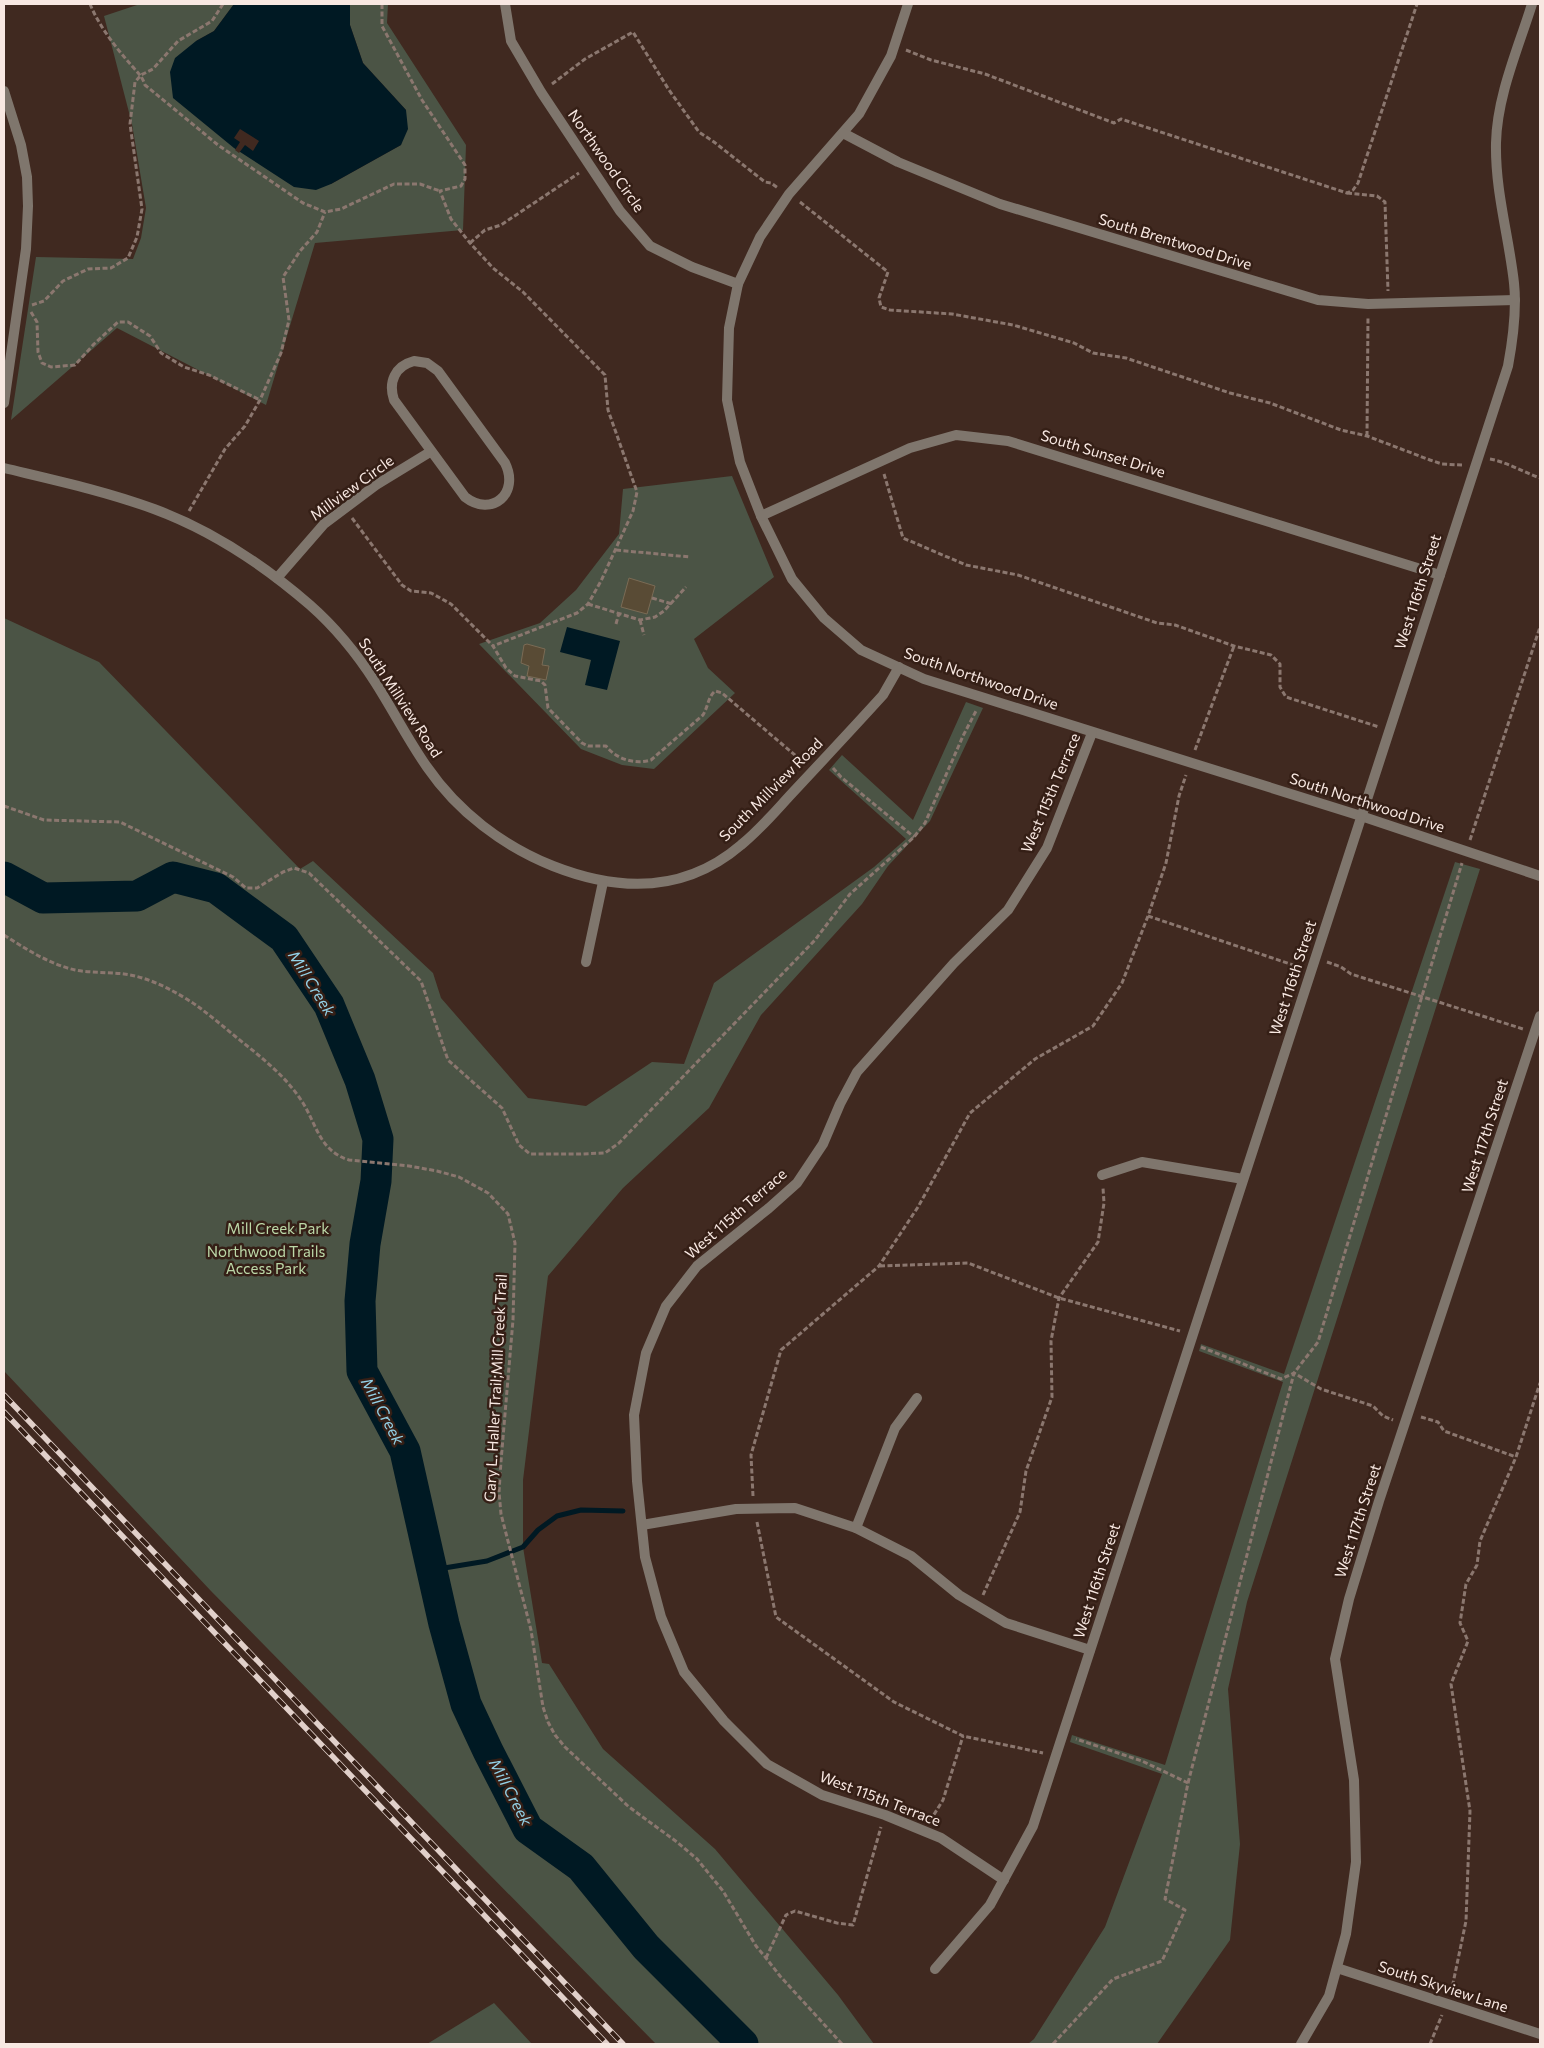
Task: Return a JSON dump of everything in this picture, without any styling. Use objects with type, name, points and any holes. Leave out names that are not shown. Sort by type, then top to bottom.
[{"type":"street","name":"Northwood Circle","points":[[505,4],[511,41],[541,92],[620,211],[650,246],[692,267],[738,284]]},
{"type":"street","name":"South Northwood Drive","points":[[908,4],[891,56],[859,114],[790,194],[760,237],[738,284],[729,328],[727,400],[740,462],[761,516],[792,579],[824,618],[861,650],[924,679],[1361,816],[1540,876]]},
{"type":"street","name":"West 116th Street","points":[[935,1969],[990,1905],[1033,1826],[1508,366],[1514,333],[1515,300],[1497,177],[1496,144],[1503,94],[1532,4]]},
{"type":"street","points":[[4,90],[9,124],[21,145],[27,177],[28,206],[26,249],[4,404]]},
{"type":"street","name":"South Brentwood Drive","points":[[843,134],[898,162],[1000,204],[1318,300],[1368,304],[1515,300]]},
{"type":"street","points":[[414,361],[427,363],[438,371],[505,463],[509,471],[509,488],[504,496],[490,505],[472,503],[465,497],[430,452],[394,400],[392,394],[392,379],[396,372],[402,366],[414,361]]},
{"type":"street","name":"South Sunset Drive","points":[[761,516],[910,448],[956,435],[1008,440],[1440,575]]},
{"type":"street","name":"Millview Circle","points":[[277,578],[324,524],[376,485],[430,452]]},
{"type":"street","name":"South Millview Road","points":[[4,468],[101,492],[156,509],[184,521],[242,553],[277,578],[312,607],[346,643],[374,680],[428,768],[455,801],[490,832],[529,856],[569,872],[603,882],[639,885],[676,881],[711,867],[741,846],[883,695],[900,668]]},
{"type":"street","name":"West 115th Terrace","points":[[1004,1880],[941,1838],[885,1815],[822,1795],[767,1764],[724,1721],[684,1672],[661,1617],[645,1557],[637,1481],[634,1415],[646,1353],[666,1306],[697,1266],[797,1183],[823,1144],[840,1104],[857,1072],[954,964],[1008,910],[1047,848],[1092,733]]},
{"type":"street","points":[[586,962],[603,882]]},
{"type":"street","name":"West 117th Street","points":[[1301,2044],[1329,1996],[1346,1934],[1356,1862],[1354,1780],[1335,1659],[1349,1599],[1379,1501],[1540,1016]]},
{"type":"street","points":[[1102,1175],[1142,1162],[1243,1179]]},
{"type":"street","points":[[856,1528],[895,1428],[917,1398]]},
{"type":"street","points":[[642,1524],[736,1508],[796,1508],[856,1528],[911,1556],[959,1595],[1006,1623],[1090,1650]]},
{"type":"street","name":"South Skyview Lane","points":[[1337,1968],[1540,2034]]},
{"type":"path","points":[[90,4],[100,22],[132,67],[142,75],[145,85],[218,145],[303,203],[325,212],[341,208],[394,184],[420,184],[440,192],[461,186],[465,179],[465,164],[422,100],[382,26],[382,4]]},
{"type":"path","points":[[223,4],[212,21],[178,41],[153,69],[142,75],[136,82],[130,124],[142,209],[137,237],[128,258],[111,268],[88,270],[63,281],[44,301],[28,307],[37,322],[38,352],[42,362],[51,367],[75,365],[118,322],[128,322],[150,336],[160,353],[184,367],[209,375],[260,400]]},
{"type":"path","points":[[894,45],[930,60],[985,74],[1114,123],[1121,119],[1347,193],[1353,190],[1358,182],[1417,4]]},
{"type":"path","points":[[541,92],[585,60],[633,32],[669,90],[699,132],[765,182],[771,183],[790,194],[888,272],[879,298],[882,307],[890,310],[952,314],[1013,325],[1074,343],[1093,353],[1126,358],[1230,393],[1270,403],[1341,430],[1367,436],[1436,462],[1464,465],[1489,459],[1500,461],[1540,478]]},
{"type":"path","points":[[234,156],[238,151]]},
{"type":"path","points":[[470,243],[485,230],[501,225],[590,166]]},
{"type":"path","points":[[440,192],[451,218],[470,243],[493,268],[523,292],[605,375],[608,410],[637,492],[633,511],[616,550],[588,604],[577,613],[493,646]]},
{"type":"path","points":[[184,521],[193,501],[224,449],[245,426],[260,400],[281,353],[288,320],[283,277],[300,251],[317,232],[325,212]]},
{"type":"path","points":[[880,462],[903,538],[966,565],[1018,575],[1157,623],[1175,625],[1234,646],[1271,655],[1280,664],[1280,687],[1286,697],[1389,731]]},
{"type":"path","points":[[349,505],[352,519],[402,585],[411,591],[431,593],[451,604],[493,646],[506,668],[514,676],[541,681],[545,685],[548,708],[582,743],[588,746],[606,746],[618,757],[643,762],[651,760],[704,715],[708,707],[710,695],[715,692],[722,693],[758,722],[796,758],[804,762],[832,766],[841,777],[914,838]]},
{"type":"path","points":[[616,550],[690,557]]},
{"type":"path","points":[[588,604],[640,620],[655,617],[673,604],[686,587]]},
{"type":"path","points":[[652,598],[673,604]]},
{"type":"path","points":[[616,624],[619,613]]},
{"type":"path","points":[[640,620],[644,635]]},
{"type":"path","points":[[1053,2044],[1113,1979],[1162,1960],[1185,1910],[1164,1899],[1188,1783],[1294,1374],[1318,1342],[1466,851],[1540,627]]},
{"type":"path","points":[[1188,1783],[1142,1761],[1073,1738],[1042,1753],[963,1736],[894,1702],[776,1617],[752,1492],[751,1455],[782,1350],[879,1266],[918,1207],[970,1114],[1035,1059],[1092,1026],[1122,983],[1166,863],[1179,796],[1234,646]]},
{"type":"path","points":[[4,806],[44,820],[120,822],[233,877],[246,888],[257,888],[283,872],[294,868],[309,873],[421,981],[448,1060],[502,1108],[519,1145],[530,1154],[606,1152],[619,1143],[815,940],[850,894],[914,838],[925,823],[962,736],[982,697]]},
{"type":"path","points":[[1148,916],[1301,968],[1325,961],[1341,967],[1351,974],[1522,1029],[1535,1031]]},
{"type":"path","name":"Gary L. Haller Trail;Mill Creek Trail","points":[[4,934],[49,962],[74,970],[125,974],[143,979],[171,991],[199,1008],[268,1062],[289,1083],[304,1104],[321,1140],[339,1157],[348,1160],[409,1166],[437,1171],[474,1184],[488,1193],[508,1214],[515,1243],[514,1320],[499,1492],[501,1514],[531,1630],[543,1707],[548,1722],[555,1735],[629,1807],[697,1859],[723,1891],[756,1946],[842,2044]]},
{"type":"path","points":[[978,1606],[1020,1512],[1026,1471],[1052,1397],[1051,1340],[1059,1298],[1098,1242],[1104,1204],[1102,1175]]},
{"type":"path","points":[[1430,2044],[1447,2004],[1455,1973],[1466,1910],[1470,1811],[1451,1684],[1468,1641],[1460,1623],[1466,1584],[1477,1565],[1480,1541],[1516,1457],[1540,1383]]},
{"type":"path","points":[[924,1831],[943,1800],[963,1736]]},
{"type":"path","points":[[766,1958],[786,1916],[795,1911],[837,1923],[853,1925],[885,1815]]},
{"type":"green space","points":[[140,4],[234,4],[214,31],[196,41],[331,184],[401,145],[406,110],[363,63],[350,25],[350,4],[388,4],[387,23],[466,145],[463,230],[315,243],[266,405],[117,328],[11,420],[36,257],[133,259],[141,238],[146,208],[132,124],[104,16]]},
{"type":"green space","points":[[732,476],[774,577],[694,639],[708,668],[735,693],[654,769],[622,765],[581,749],[479,644],[540,623],[576,590],[619,534],[623,489]]},
{"type":"green space","name":"Northwood Trails Access Park","points":[[4,618],[99,662],[300,869],[313,861],[433,973],[441,998],[528,1098],[586,1106],[652,1062],[684,1064],[714,983],[874,867],[906,839],[829,770],[842,755],[913,820],[966,702],[983,708],[930,821],[888,866],[862,904],[761,1015],[709,1108],[623,1188],[548,1276],[523,1480],[523,1547],[542,1663],[549,1664],[603,1749],[715,1849],[838,1995],[874,2044],[656,2044],[211,1591],[4,1371]]},
{"type":"green space","points":[[1455,862],[1480,869],[1247,1602],[1228,1689],[1240,1844],[1230,1940],[1157,2044],[1028,2044],[1034,2039],[1105,1927],[1162,1774],[1070,1742],[1072,1735],[1165,1765],[1283,1382],[1199,1351],[1201,1344],[1284,1374]]},
{"type":"green space","points":[[494,2003],[532,2044],[427,2044]]},
{"type":"water","points":[[234,4],[350,4],[350,25],[363,63],[406,110],[408,129],[401,145],[331,184],[316,190],[294,187],[234,148],[173,98],[170,72],[175,58],[196,41],[214,31]]},
{"type":"water","points":[[567,627],[620,641],[607,690],[585,685],[591,660],[560,652]]},
{"type":"pier","points":[[240,129],[259,141],[253,151],[245,145],[239,153],[235,150],[240,142],[234,138]]},
{"type":"building","points":[[629,578],[655,586],[647,614],[621,607]]},
{"type":"building","points":[[527,644],[545,649],[542,665],[549,666],[546,680],[527,676],[529,666],[521,663],[524,645]]},
{"type":"waterway","name":"Mill Creek","points":[[4,877],[43,898],[137,896],[173,877],[216,888],[284,938],[329,1005],[360,1080],[378,1139],[376,1181],[365,1244],[360,1301],[362,1371],[405,1451],[444,1624],[466,1704],[528,1829],[581,1867],[646,1947],[743,2044]]},
{"type":"waterway","points":[[432,1570],[487,1561],[523,1547],[538,1530],[557,1516],[581,1510],[623,1511]]},
{"type":"railway","points":[[4,1395],[623,2044]]},
{"type":"railway","points":[[4,1412],[607,2044]]},
{"type":"park label","name":"Mill Creek Park","points":[[278,1229]]}]
